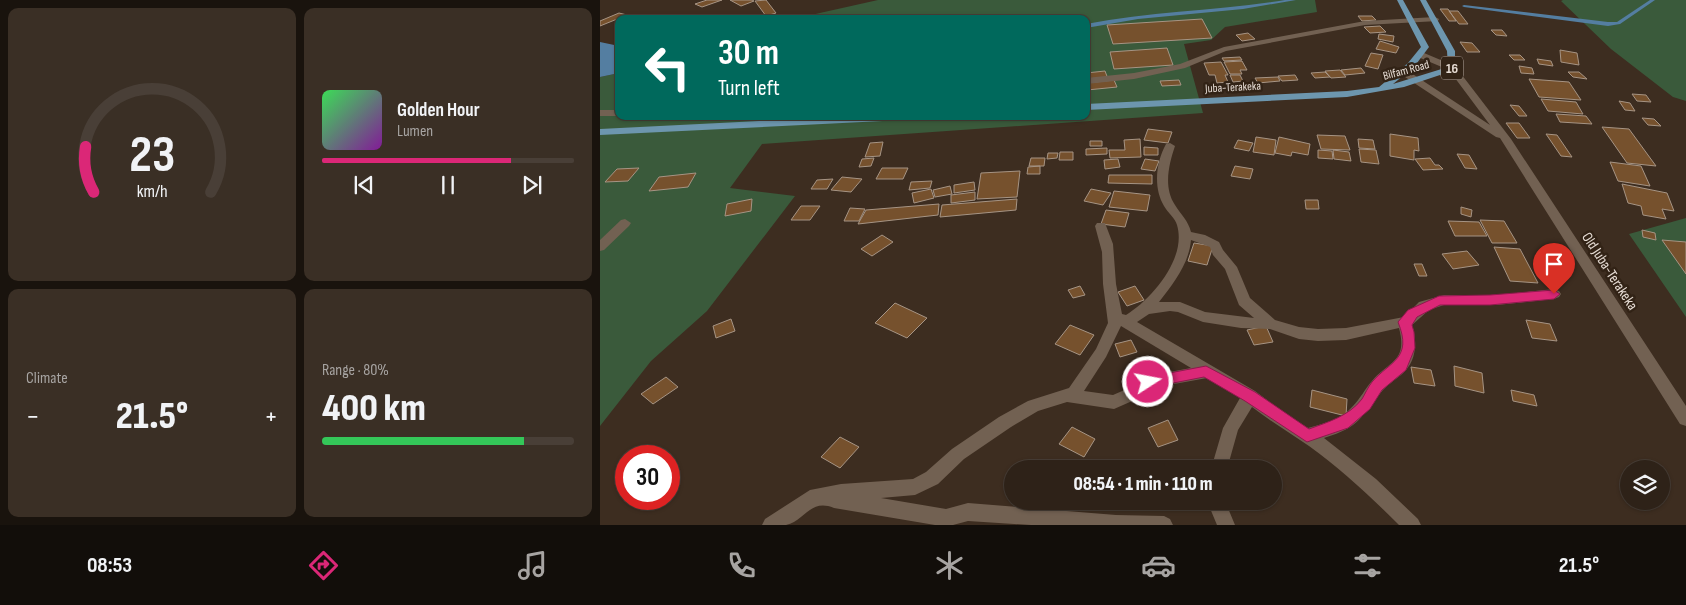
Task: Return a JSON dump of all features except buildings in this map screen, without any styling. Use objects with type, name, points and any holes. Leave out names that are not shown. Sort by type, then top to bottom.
[{"type":"main road","name":"16","points":[[1380,90],[1402,71],[1414,64],[1425,47],[1400,0]]},
{"type":"main road","name":"Bilfam Road","points":[[1380,90],[1417,82],[1452,68],[1451,51],[1423,0]]},
{"type":"main road","name":"Juba-Terakeka","points":[[1090,107],[1380,90]]},
{"type":"main road","points":[[600,132],[842,120]]},
{"type":"street","points":[[1090,81],[1134,76],[1182,66],[1224,49],[1365,23],[1435,19]]},
{"type":"street","points":[[1421,55],[1452,68]]},
{"type":"street","name":"Old Juba-Terakeka","points":[[1452,68],[1507,141],[1686,419]]},
{"type":"street","name":"Old Juba-Terakeka","points":[[1402,71],[1507,141]]},
{"type":"street","points":[[600,113],[615,112]]},
{"type":"street","points":[[1146,309],[1177,266],[1184,248],[1183,224],[1169,205],[1162,189],[1163,165],[1170,146]]},
{"type":"street","points":[[600,247],[624,223]]},
{"type":"street","points":[[1101,226],[1108,240],[1111,259],[1111,294],[1120,319],[1206,372],[1250,396],[1307,436],[1370,485],[1412,525]]},
{"type":"street","points":[[1184,235],[1215,245],[1217,252],[1231,267],[1244,300],[1270,324]]},
{"type":"street","points":[[771,525],[810,499],[840,493],[915,487],[932,478],[958,454],[1005,422],[1033,406],[1074,393],[1120,319],[1146,309],[1170,306],[1180,307],[1203,317],[1241,323],[1270,324],[1299,333],[1318,335],[1346,334],[1408,321],[1413,313],[1439,300],[1490,300],[1554,294]]},
{"type":"street","points":[[1307,436],[1343,423],[1353,416],[1365,405],[1377,386],[1401,366],[1409,348],[1408,332],[1404,322]]},
{"type":"street","points":[[1067,395],[1114,402],[1134,393],[1148,382],[1206,372]]},
{"type":"street","points":[[1222,460],[1231,428],[1250,396]]},
{"type":"street","points":[[822,497],[946,518],[968,512],[1116,524],[1164,525]]},
{"type":"street","points":[[1220,510],[1226,525]]},
{"type":"green space","points":[[878,0],[1315,0],[1317,12],[1225,27],[1211,40],[1184,44],[1203,113],[762,144],[730,188],[795,196],[707,311],[651,361],[600,426],[600,77],[615,74],[615,120],[1090,120],[1090,15],[811,15]]},
{"type":"green space","points":[[1686,0],[1686,101],[1673,97],[1611,49],[1561,1]]},
{"type":"green space","points":[[1686,218],[1686,317],[1629,234]]},
{"type":"water","points":[[600,42],[615,45],[615,74],[600,77]]},
{"type":"waterway","points":[[1090,25],[1138,17],[1294,0]]},
{"type":"waterway","points":[[1464,6],[1608,24],[1618,23],[1653,0]]},
{"type":"route","points":[[1148,382],[1206,372],[1250,396],[1281,420],[1307,436],[1343,423],[1353,416],[1365,405],[1377,386],[1389,374],[1401,366],[1409,348],[1408,332],[1404,322],[1408,321],[1413,313],[1439,300],[1490,300],[1554,294]]}]
